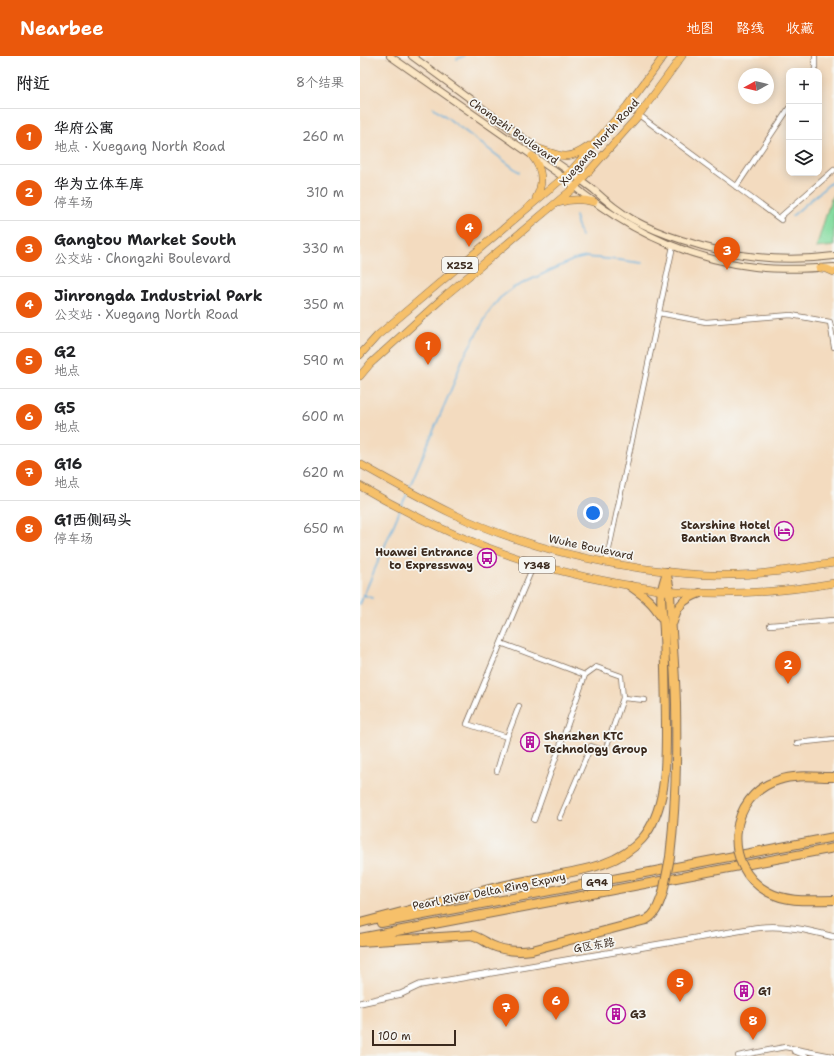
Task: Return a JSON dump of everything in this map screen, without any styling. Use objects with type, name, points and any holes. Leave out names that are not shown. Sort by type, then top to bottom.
[{"type":"highway","points":[[360,942],[471,935],[480,938],[498,948],[522,951],[532,950],[646,920],[651,917],[662,893],[670,857],[674,815],[676,703],[668,629],[666,591],[667,572]]},
{"type":"highway","points":[[630,586],[653,604],[668,629]]},
{"type":"highway","points":[[360,923],[505,885],[584,870],[602,865],[617,858],[632,848],[642,838],[652,823],[661,800],[666,748],[668,629],[678,608],[690,597],[700,593]]},
{"type":"highway","points":[[666,719],[676,719]]},
{"type":"highway","points":[[834,777],[790,778],[769,784],[757,792],[743,809],[736,832],[736,845],[740,860],[756,884],[767,892],[777,897],[791,900],[834,900]]},
{"type":"highway","name":"Pearl River Delta Ring Expwy","points":[[360,927],[834,836]]},
{"type":"highway","name":"Pearl River Delta Ring Expwy","points":[[360,938],[834,848]]},
{"type":"main road","name":"Chongzhi Boulevard","points":[[390,56],[563,177],[594,202],[638,230],[673,246],[704,257],[740,265],[777,269],[834,267]]},
{"type":"main road","name":"Chongzhi Boulevard","points":[[412,56],[581,180],[615,208],[634,220],[693,244],[733,254],[769,259],[802,260],[834,256]]},
{"type":"main road","name":"Xuegang North Road","points":[[360,355],[377,336],[570,172],[627,106],[664,56]]},
{"type":"main road","name":"Xuegang North Road","points":[[360,376],[370,364],[446,296],[575,187],[639,115],[682,56]]},
{"type":"main road","points":[[537,148],[557,155],[570,156],[578,153],[597,140]]},
{"type":"main road","points":[[532,156],[540,169],[541,179],[540,189],[533,202]]},
{"type":"main road","points":[[550,207],[558,203],[573,200],[587,200],[594,202]]},
{"type":"main road","points":[[820,268],[834,272]]},
{"type":"main road","name":"Wuhe Boulevard","points":[[360,464],[424,500],[477,524],[538,546],[606,563],[667,572],[704,575],[756,573],[834,563]]},
{"type":"main road","name":"Y348","points":[[360,486],[390,504],[418,518],[476,543],[534,564],[630,586],[666,591],[734,593],[789,590],[834,583]]},
{"type":"street","points":[[815,56],[815,68]]},
{"type":"street","points":[[736,187],[786,112]]},
{"type":"street","points":[[639,115],[780,219],[834,170]]},
{"type":"street","points":[[606,563],[673,246]]},
{"type":"street","points":[[659,313],[706,322],[791,315],[830,322],[834,346]]},
{"type":"street","points":[[507,737],[468,724],[534,564]]},
{"type":"street","points":[[770,625],[834,620]]},
{"type":"street","points":[[501,642],[585,675]]},
{"type":"street","points":[[534,820],[585,675],[596,667],[621,676],[623,698],[605,751],[591,746],[560,818]]},
{"type":"street","points":[[623,698],[644,700]]},
{"type":"street","points":[[497,771],[507,737],[519,706]]},
{"type":"street","points":[[797,743],[834,739]]},
{"type":"street","name":"G区东路","points":[[360,1003],[401,994],[420,985],[767,926],[811,931],[834,937]]},
{"type":"street","points":[[738,1056],[785,1048],[832,1056]]},
{"type":"street","points":[[785,1048],[806,1056]]},
{"type":"green space","points":[[834,195],[834,246],[816,248],[831,199]]},
{"type":"waterway","points":[[457,59],[464,56]]},
{"type":"waterway","points":[[433,107],[519,172]]},
{"type":"waterway","points":[[792,216],[834,180]]},
{"type":"waterway","points":[[575,216],[581,236]]},
{"type":"waterway","points":[[409,488],[463,358],[490,310],[500,298],[513,288],[573,260],[586,257],[642,263]]},
{"type":"waterway","points":[[401,507],[407,494]]},
{"type":"waterway","points":[[360,604],[400,510]]},
{"type":"waterway","points":[[364,595],[372,598]]},
{"type":"place","name":"Jinrongda Industrial Park","points":[[469,247]]},
{"type":"place","name":"Gangtou Market South","points":[[727,270]]},
{"type":"place","name":"华府公寓","points":[[428,365]]},
{"type":"place","name":"Starshine Hotel Bantian Branch","points":[[784,531]]},
{"type":"place","name":"Huawei Entrance to Expressway","points":[[487,558]]},
{"type":"place","name":"华为立体车库","points":[[788,684]]},
{"type":"place","name":"Shenzhen KTC Technology Group","points":[[530,742]]},
{"type":"place","name":"G1","points":[[744,991]]},
{"type":"place","name":"G2","points":[[680,1002]]},
{"type":"place","name":"G3","points":[[616,1014]]},
{"type":"place","name":"G5","points":[[556,1020]]},
{"type":"place","name":"G16","points":[[506,1027]]},
{"type":"place","name":"G1西侧码头","points":[[753,1040]]}]
